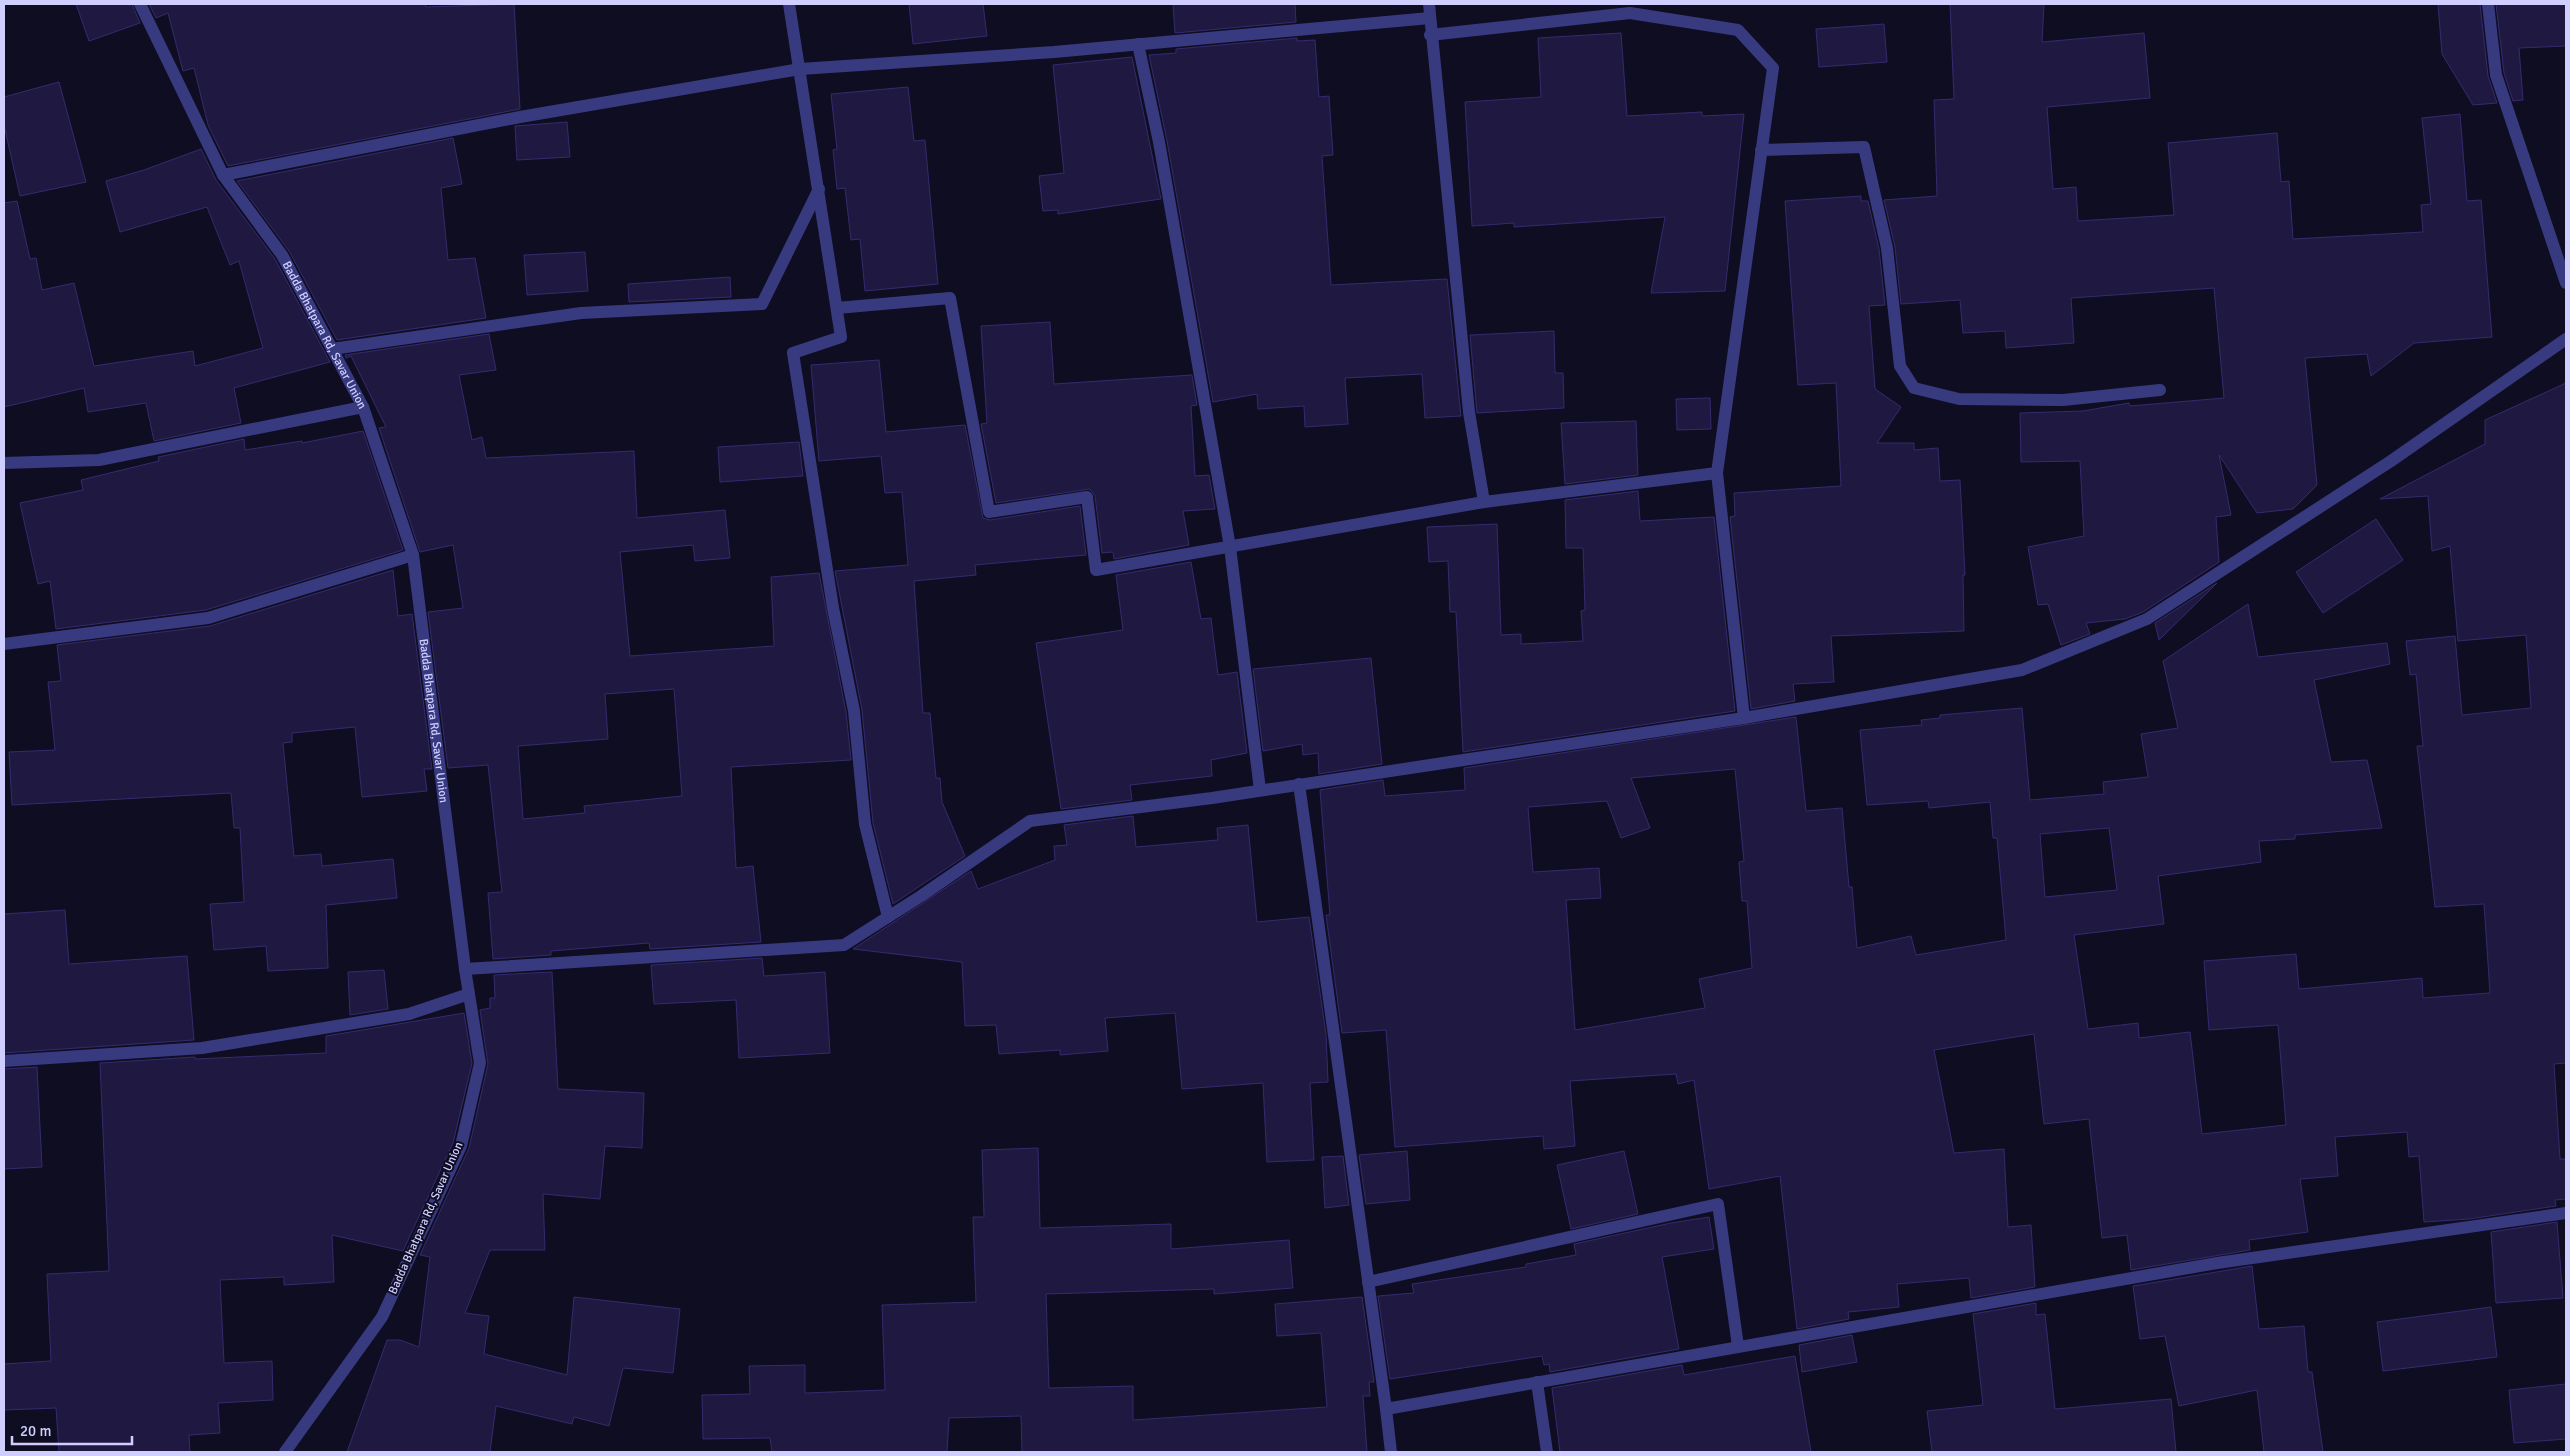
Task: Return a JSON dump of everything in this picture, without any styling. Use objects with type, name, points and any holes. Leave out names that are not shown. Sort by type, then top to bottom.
[{"type":"street","name":"Badda Bhatpara Rd, Savar Union","points":[[140,4],[223,175],[282,255],[363,407],[413,555],[465,969],[480,1063],[460,1146],[382,1316],[285,1452]]},
{"type":"street","points":[[789,4],[841,337],[794,353],[833,608],[854,712],[866,824],[888,917]]},
{"type":"street","points":[[1429,4],[1430,35],[1469,412],[1484,502]]},
{"type":"street","points":[[2488,4],[2496,75],[2566,283]]},
{"type":"street","points":[[1430,35],[1630,13],[1738,30],[1773,68],[1717,473],[1744,718]]},
{"type":"street","points":[[223,175],[520,116],[800,69],[1138,44],[1430,18]]},
{"type":"street","points":[[1138,44],[1159,142],[1230,547],[1260,790]]},
{"type":"street","points":[[1761,150],[1864,147],[1887,248],[1900,366],[1914,388],[1959,400],[2063,400],[2160,390]]},
{"type":"street","points":[[332,349],[581,313],[762,304],[819,189]]},
{"type":"street","points":[[837,308],[950,298],[989,512],[1087,497],[1096,570],[1484,502],[1717,473]]},
{"type":"street","points":[[465,969],[844,945],[1030,821],[1260,790],[1744,718],[2022,670],[2147,619],[2390,461],[2566,339]]},
{"type":"street","points":[[4,463],[99,460],[363,407]]},
{"type":"street","points":[[4,644],[208,618],[413,555]]},
{"type":"street","points":[[1299,784],[1391,1452]]},
{"type":"street","points":[[4,1061],[202,1048],[409,1014],[469,994]]},
{"type":"street","points":[[1368,1282],[1718,1204],[1738,1346]]},
{"type":"street","points":[[1386,1409],[2217,1263],[2566,1213]]},
{"type":"street","points":[[1537,1382],[1547,1452]]},
{"type":"building","points":[[76,4],[132,4],[140,23],[89,41]]},
{"type":"building","points":[[149,4],[425,4],[426,7],[514,4],[520,109],[228,166],[208,125],[194,68],[183,71],[168,13],[156,18]]},
{"type":"building","points":[[909,4],[983,4],[987,36],[913,44]]},
{"type":"building","points":[[1173,4],[1295,4],[1296,22],[1175,33]]},
{"type":"building","points":[[1950,4],[2044,4],[2042,42],[2144,33],[2150,98],[2047,107],[2053,189],[2076,187],[2078,221],[2174,215],[2168,143],[2277,133],[2281,182],[2289,181],[2293,239],[2423,232],[2421,205],[2431,204],[2422,118],[2460,114],[2467,201],[2481,200],[2492,337],[2414,343],[2371,376],[2367,354],[2305,358],[2317,485],[2293,509],[2257,513],[2219,455],[2231,515],[2216,517],[2219,562],[2143,612],[2125,619],[2086,623],[2090,634],[2061,645],[2048,604],[2038,605],[2028,547],[2084,536],[2080,461],[2021,462],[2020,413],[2083,411],[2129,403],[2130,406],[2224,398],[2214,288],[2071,298],[2074,343],[2006,348],[2005,331],[1963,333],[1960,300],[1901,304],[1895,247],[1884,200],[1937,196],[1934,100],[1954,99]]},
{"type":"building","points":[[2438,4],[2480,4],[2488,76],[2497,103],[2473,105],[2442,54]]},
{"type":"building","points":[[2496,4],[2566,4],[2566,46],[2519,48],[2523,100],[2513,101],[2504,73]]},
{"type":"building","points":[[1884,24],[1887,62],[1819,67],[1816,29]]},
{"type":"building","points":[[1621,33],[1627,116],[1702,112],[1702,116],[1744,114],[1725,291],[1651,293],[1665,217],[1514,227],[1514,223],[1472,226],[1465,102],[1541,97],[1538,38]]},
{"type":"building","points":[[1297,38],[1297,41],[1315,40],[1319,97],[1329,96],[1333,155],[1322,156],[1331,285],[1447,279],[1461,416],[1425,418],[1422,374],[1345,378],[1348,424],[1305,427],[1304,406],[1258,409],[1257,394],[1213,402],[1167,141],[1149,55],[1176,53],[1176,49]]},
{"type":"building","points":[[1132,57],[1161,199],[1058,214],[1058,210],[1043,211],[1039,176],[1064,173],[1053,65]]},
{"type":"building","points":[[59,82],[86,182],[20,196],[4,125],[4,97]]},
{"type":"building","points":[[908,87],[914,141],[925,140],[938,284],[865,291],[860,239],[851,240],[845,188],[837,189],[833,150],[837,149],[831,94]]},
{"type":"building","points":[[567,122],[570,157],[517,160],[515,126]]},
{"type":"building","points":[[453,138],[462,184],[441,188],[448,260],[475,258],[486,318],[337,340],[289,251],[237,181]]},
{"type":"building","points":[[201,149],[216,180],[275,259],[330,362],[234,388],[241,423],[154,441],[146,403],[88,412],[84,388],[4,407],[4,203],[17,201],[30,259],[36,258],[42,290],[74,283],[94,366],[193,351],[195,366],[263,348],[239,261],[230,265],[207,207],[120,232],[106,181],[144,170]]},
{"type":"building","points":[[1861,196],[1861,201],[1868,201],[1879,249],[1885,305],[1869,306],[1875,389],[1901,407],[1877,443],[1914,443],[1914,450],[1938,448],[1940,481],[1960,480],[1965,575],[1963,575],[1964,631],[1831,636],[1834,682],[1793,684],[1795,701],[1751,709],[1730,517],[1735,516],[1734,493],[1841,486],[1836,383],[1798,385],[1785,201]]},
{"type":"building","points":[[585,252],[588,291],[527,295],[524,255]]},
{"type":"building","points":[[730,277],[731,297],[629,302],[628,284]]},
{"type":"building","points":[[1050,322],[1054,384],[1192,375],[1197,405],[1191,406],[1195,476],[1209,475],[1215,509],[1183,511],[1189,545],[1114,559],[1113,552],[1102,553],[1095,496],[1090,489],[996,503],[981,424],[987,423],[981,326]]},
{"type":"building","points":[[1554,331],[1555,373],[1563,373],[1564,408],[1477,413],[1470,335]]},
{"type":"building","points":[[489,334],[496,370],[459,375],[472,440],[482,437],[486,458],[634,451],[637,518],[725,510],[730,558],[695,561],[693,545],[620,552],[630,656],[774,646],[771,577],[819,573],[846,712],[851,760],[731,767],[736,868],[753,866],[761,942],[650,949],[649,943],[551,951],[551,955],[493,959],[488,893],[502,892],[488,765],[448,768],[428,612],[463,608],[453,545],[420,552],[379,428],[386,427],[351,356],[346,358],[345,355]],"holes":[[[674,689],[682,796],[584,806],[585,813],[523,819],[518,746],[608,739],[605,694]]]},
{"type":"building","points":[[879,360],[886,432],[965,425],[983,518],[990,520],[1080,506],[1086,555],[975,565],[976,575],[914,581],[923,713],[930,713],[936,778],[940,778],[942,802],[965,856],[893,904],[873,823],[862,710],[835,571],[908,565],[902,492],[885,493],[881,456],[819,461],[811,365]]},
{"type":"building","points":[[2566,383],[2566,1063],[2554,1064],[2560,1159],[2566,1159],[2566,1199],[2555,1200],[2556,1206],[2469,1219],[2424,1222],[2419,1156],[2409,1157],[2407,1132],[2335,1137],[2338,1176],[2300,1179],[2308,1232],[2249,1240],[2250,1250],[2131,1270],[2127,1235],[2102,1238],[2089,1119],[2044,1124],[2034,1034],[1934,1050],[1954,1153],[2004,1149],[2008,1227],[2031,1225],[2035,1287],[1971,1298],[1969,1278],[1897,1284],[1899,1307],[1848,1312],[1849,1319],[1797,1329],[1780,1176],[1709,1189],[1694,1080],[1678,1084],[1676,1074],[1570,1081],[1575,1146],[1544,1149],[1543,1136],[1395,1147],[1386,1030],[1342,1033],[1326,915],[1330,915],[1320,790],[1383,780],[1385,796],[1465,790],[1464,768],[1796,717],[1806,811],[1842,808],[1849,887],[1852,887],[1857,948],[1911,936],[1916,955],[2006,940],[1997,838],[1993,838],[1990,802],[1929,808],[1928,801],[1867,805],[1860,730],[1922,725],[1921,720],[1940,718],[1940,715],[2022,708],[2030,800],[2104,794],[2103,782],[2148,777],[2141,734],[2178,728],[2163,661],[2248,604],[2258,657],[2387,643],[2390,664],[2314,680],[2331,762],[2367,760],[2382,828],[2295,835],[2295,839],[2259,841],[2261,862],[2158,876],[2164,924],[2074,935],[2088,1029],[2138,1023],[2139,1038],[2190,1032],[2202,1134],[2286,1125],[2278,1025],[2209,1030],[2204,961],[2296,954],[2299,989],[2422,978],[2423,998],[2490,993],[2484,904],[2435,907],[2417,746],[2423,746],[2416,674],[2410,675],[2406,641],[2455,636],[2462,715],[2531,708],[2526,635],[2458,641],[2450,546],[2432,551],[2428,496],[2380,499],[2485,444],[2485,420]],"holes":[[[1735,769],[1744,861],[1739,862],[1742,901],[1747,901],[1752,968],[1699,979],[1705,1008],[1575,1030],[1566,900],[1601,898],[1599,868],[1533,872],[1528,807],[1607,801],[1621,838],[1650,828],[1631,778]],[[2109,828],[2117,890],[2045,897],[2040,834]]]},
{"type":"building","points":[[1710,398],[1711,429],[1677,430],[1676,399]]},
{"type":"building","points":[[1636,421],[1638,475],[1565,484],[1561,423]]},
{"type":"building","points":[[363,431],[403,550],[206,610],[56,629],[50,581],[38,584],[20,503],[83,490],[81,480],[159,461],[158,457],[244,439],[245,450],[302,441],[302,443]]},
{"type":"building","points":[[799,442],[803,476],[720,482],[718,447]]},
{"type":"building","points":[[1638,491],[1640,521],[1714,517],[1735,711],[1463,752],[1456,612],[1450,612],[1448,561],[1429,562],[1427,527],[1497,524],[1501,635],[1521,634],[1521,644],[1583,641],[1581,611],[1585,610],[1583,548],[1566,548],[1565,500]]},
{"type":"building","points":[[2376,519],[2403,560],[2323,613],[2296,572]]},
{"type":"building","points":[[1191,562],[1201,619],[1211,618],[1218,675],[1237,672],[1247,753],[1211,760],[1212,776],[1130,785],[1132,800],[1061,809],[1036,643],[1123,630],[1116,575]]},
{"type":"building","points":[[393,570],[398,616],[412,614],[432,769],[424,769],[427,791],[362,797],[355,727],[292,733],[292,742],[283,743],[294,856],[321,854],[322,866],[393,859],[397,898],[326,905],[328,968],[268,971],[266,946],[214,950],[210,904],[244,902],[240,828],[234,828],[231,793],[12,805],[9,752],[55,750],[48,682],[61,681],[57,645],[210,626]]},
{"type":"building","points":[[2217,583],[2159,640],[2155,623]]},
{"type":"building","points":[[1371,658],[1382,764],[1319,774],[1318,753],[1303,755],[1302,744],[1263,751],[1253,669]]},
{"type":"building","points":[[1133,816],[1136,847],[1218,840],[1217,828],[1248,825],[1257,922],[1309,917],[1326,1034],[1328,1082],[1310,1083],[1314,1160],[1267,1162],[1263,1083],[1182,1089],[1175,1013],[1105,1018],[1108,1051],[1060,1055],[1060,1050],[999,1054],[996,1025],[965,1026],[962,962],[853,949],[971,871],[978,889],[1055,860],[1054,846],[1067,845],[1064,825]]},
{"type":"building","points":[[65,910],[69,964],[187,956],[194,1040],[4,1053],[4,914]]},
{"type":"building","points":[[762,958],[764,976],[825,972],[830,1053],[739,1058],[736,1000],[654,1004],[651,965]]},
{"type":"building","points":[[384,970],[388,1009],[350,1015],[348,972]]},
{"type":"building","points":[[552,972],[558,1089],[644,1093],[642,1148],[605,1146],[600,1199],[543,1194],[545,1250],[490,1250],[465,1313],[489,1316],[484,1354],[567,1375],[574,1297],[680,1309],[673,1373],[623,1368],[609,1426],[574,1417],[572,1424],[496,1406],[490,1452],[347,1452],[387,1340],[400,1340],[419,1347],[430,1257],[420,1255],[469,1148],[488,1064],[480,1010],[490,1008],[490,998],[495,998],[494,975]]},
{"type":"building","points":[[464,1013],[472,1063],[453,1143],[403,1251],[332,1235],[334,1282],[284,1285],[284,1277],[220,1280],[224,1363],[272,1361],[273,1400],[218,1403],[220,1433],[189,1435],[190,1452],[59,1452],[56,1408],[4,1410],[4,1364],[51,1361],[47,1274],[109,1271],[100,1063],[195,1057],[195,1059],[326,1053],[326,1036]]},
{"type":"building","points":[[37,1067],[42,1167],[4,1169],[4,1069]]},
{"type":"building","points":[[1038,1148],[1040,1228],[1171,1224],[1171,1249],[1289,1240],[1293,1288],[1214,1294],[1214,1289],[1046,1294],[1049,1388],[1133,1386],[1133,1420],[1327,1407],[1321,1333],[1277,1336],[1275,1304],[1362,1297],[1374,1382],[1369,1382],[1370,1396],[1363,1396],[1367,1452],[1022,1452],[1021,1416],[949,1418],[947,1452],[772,1452],[770,1438],[703,1439],[702,1395],[750,1394],[749,1366],[805,1365],[805,1393],[885,1390],[882,1305],[976,1302],[973,1217],[984,1217],[982,1150]]},
{"type":"building","points":[[1407,1151],[1410,1200],[1366,1204],[1359,1155]]},
{"type":"building","points":[[1624,1151],[1638,1214],[1571,1229],[1557,1165]]},
{"type":"building","points":[[1343,1156],[1349,1205],[1325,1208],[1322,1157]]},
{"type":"building","points":[[1709,1217],[1714,1249],[1662,1257],[1679,1349],[1550,1372],[1549,1364],[1544,1365],[1542,1356],[1390,1379],[1378,1296],[1414,1293],[1412,1284],[1526,1267],[1526,1264],[1576,1255],[1574,1244],[1671,1223]]},
{"type":"building","points":[[2557,1222],[2563,1298],[2496,1303],[2491,1232]]},
{"type":"building","points":[[2252,1266],[2259,1329],[2304,1326],[2308,1372],[2312,1372],[2323,1452],[2264,1452],[2257,1390],[2179,1406],[2165,1336],[2140,1339],[2133,1286]]},
{"type":"building","points":[[2036,1303],[2036,1315],[2045,1314],[2055,1409],[2171,1399],[2176,1452],[1932,1452],[1927,1411],[1983,1405],[1973,1314]]},
{"type":"building","points":[[2491,1307],[2497,1357],[2383,1371],[2377,1322]]},
{"type":"building","points":[[1852,1335],[1857,1362],[1802,1372],[1799,1345]]},
{"type":"building","points":[[1795,1356],[1811,1452],[1560,1452],[1552,1388],[1682,1365],[1684,1375]]},
{"type":"building","points":[[2566,1384],[2566,1439],[2514,1443],[2509,1390]]}]
